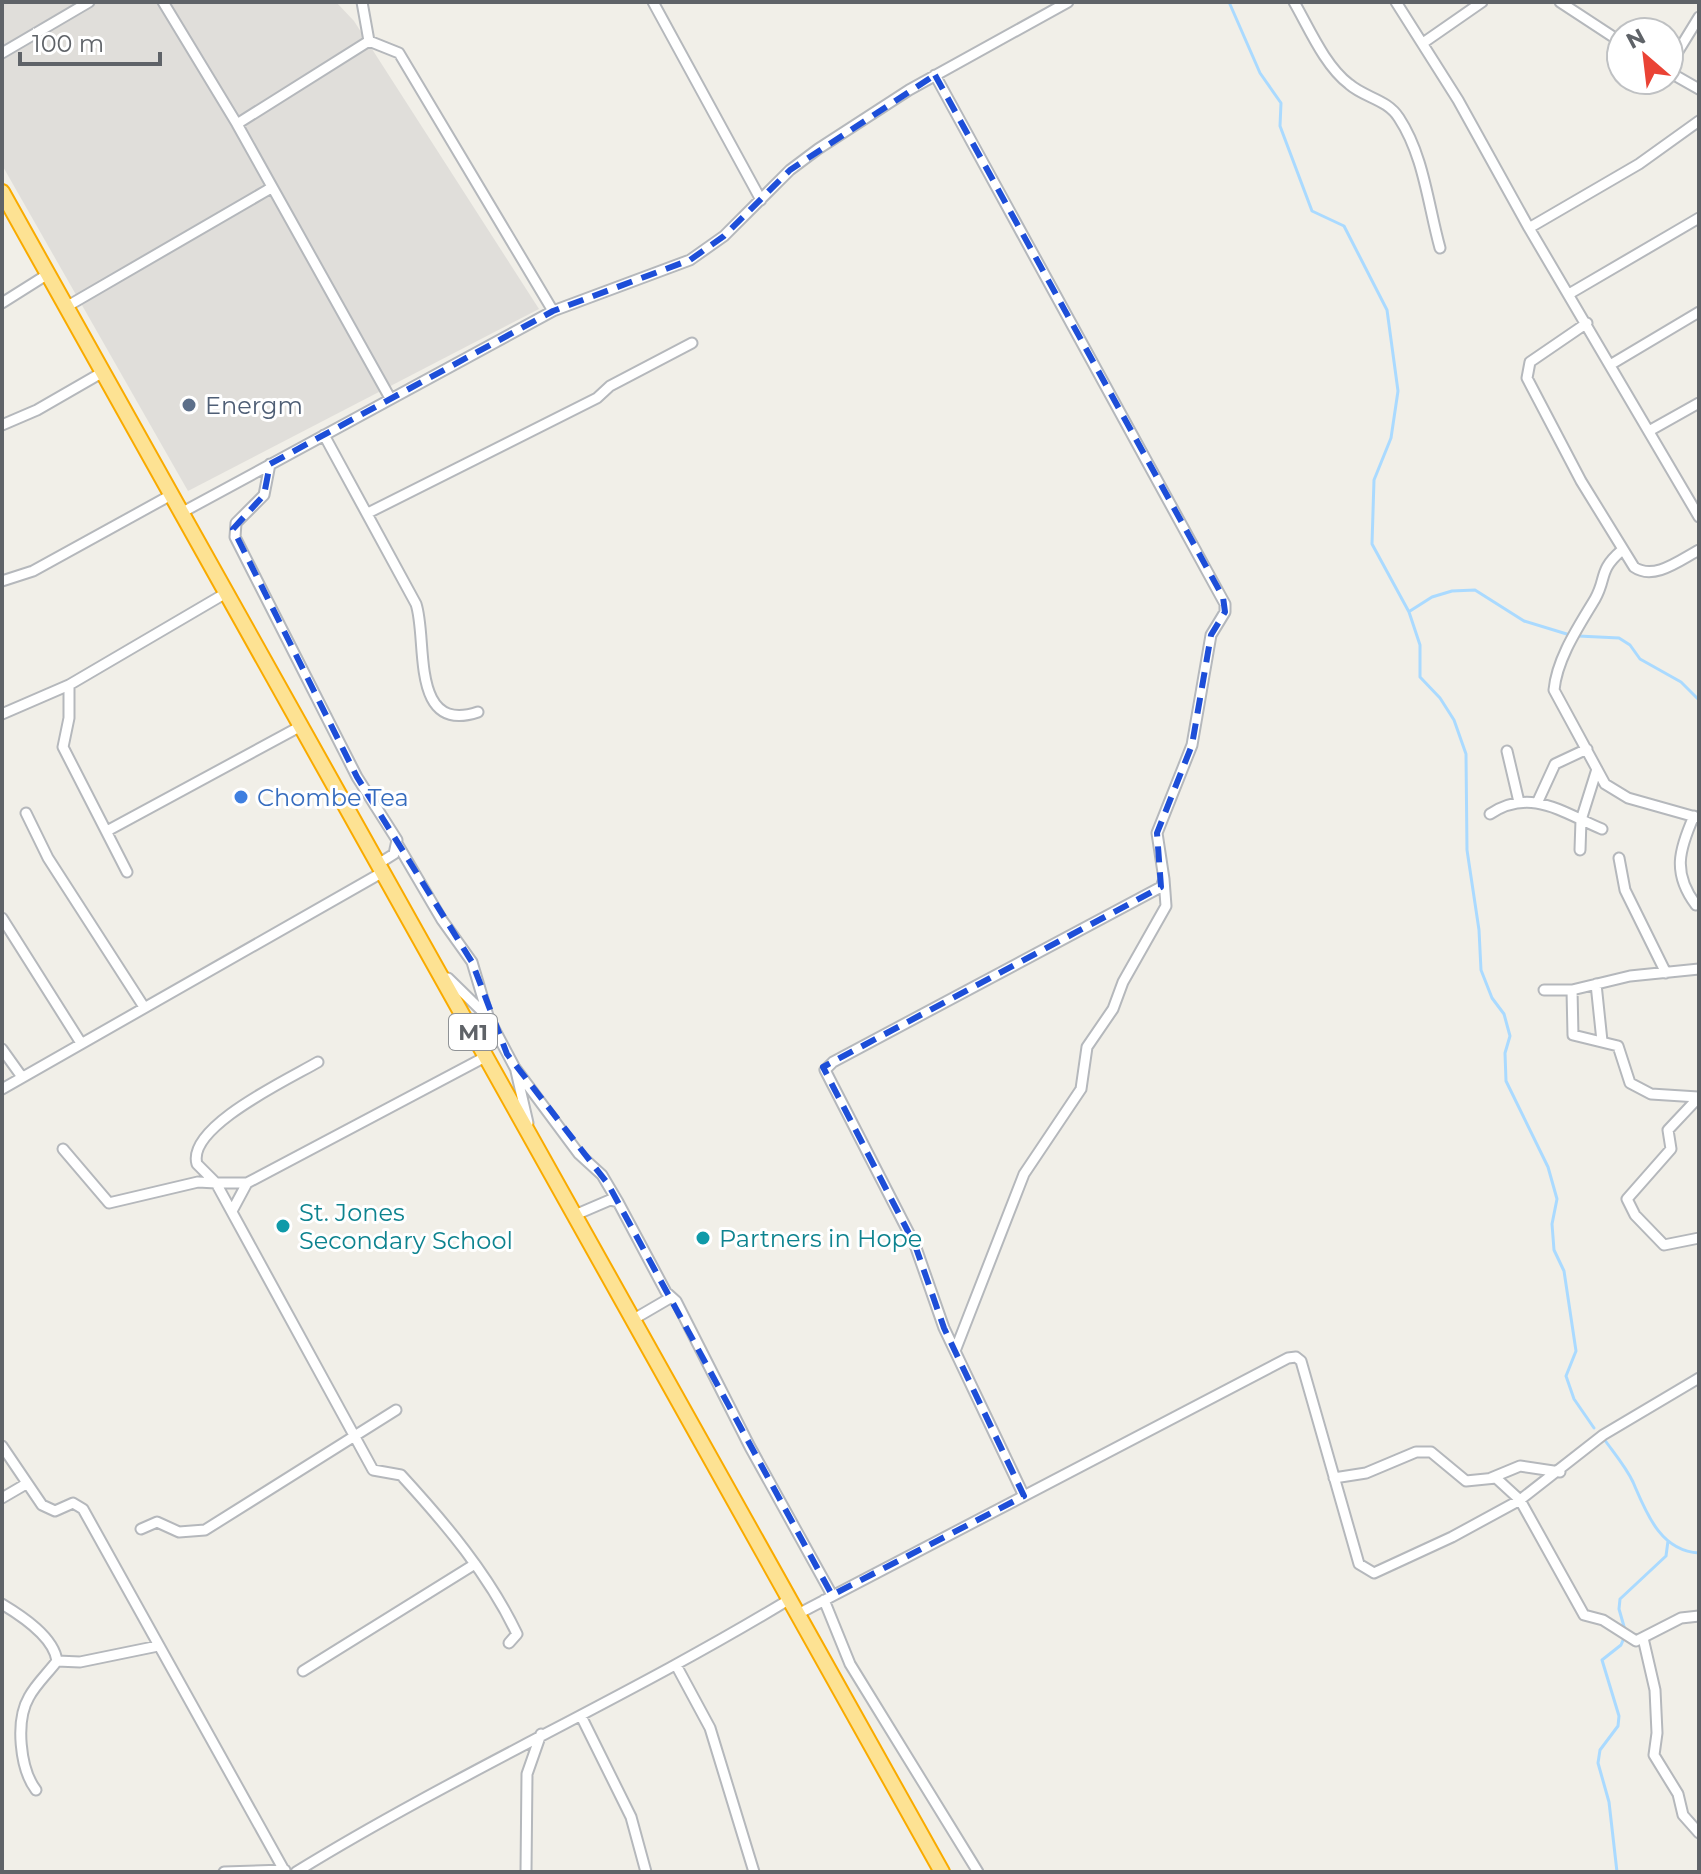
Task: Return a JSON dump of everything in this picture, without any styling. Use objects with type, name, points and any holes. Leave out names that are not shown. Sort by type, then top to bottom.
[{"type":"highway","name":"M1","points":[[2,192],[942,1872]]},
{"type":"street","points":[[2,53],[89,2]]},
{"type":"street","points":[[163,2],[237,124],[390,398]]},
{"type":"street","points":[[362,2],[369,41]]},
{"type":"street","points":[[653,2],[761,200]]},
{"type":"street","points":[[181,513],[553,311],[690,260],[724,236],[790,170],[818,149],[935,75],[1068,2]]},
{"type":"street","points":[[1294,2],[1339,76],[1351,87],[1384,102],[1398,115],[1426,183],[1440,248]]},
{"type":"street","points":[[1396,2],[1423,43],[1649,431],[1695,497],[1699,517]]},
{"type":"street","points":[[1423,43],[1482,2]]},
{"type":"street","points":[[1560,2],[1605,32]]},
{"type":"street","points":[[1685,41],[1699,17]]},
{"type":"street","points":[[237,124],[369,41]]},
{"type":"street","points":[[369,41],[399,53],[553,311]]},
{"type":"street","points":[[935,75],[1223,597],[1225,612],[1211,635],[1192,745],[1157,833],[1166,906],[1123,982],[1113,1009],[1087,1047],[1081,1089],[1024,1174],[955,1351]]},
{"type":"street","points":[[1529,228],[1639,164],[1699,121]]},
{"type":"street","points":[[66,307],[271,188]]},
{"type":"street","points":[[1569,294],[1699,218]]},
{"type":"street","points":[[2,303],[48,274]]},
{"type":"street","points":[[1610,365],[1699,312]]},
{"type":"street","points":[[1587,323],[1530,362],[1526,372],[1581,481],[1621,551],[1634,567],[1647,573],[1699,550]]},
{"type":"street","points":[[368,513],[597,398],[610,386],[692,343]]},
{"type":"street","points":[[2,425],[37,410],[103,372]]},
{"type":"street","points":[[1649,431],[1699,403]]},
{"type":"street","points":[[324,435],[420,615],[421,669],[426,688],[444,711],[463,717],[478,712]]},
{"type":"street","points":[[270,464],[264,495],[236,523],[235,537],[342,749],[442,920],[472,962],[489,1019],[515,1068],[579,1154],[602,1175],[670,1298],[676,1301],[828,1597],[850,1664],[978,1872]]},
{"type":"street","points":[[2,581],[33,571],[171,495]]},
{"type":"street","points":[[1621,551],[1602,572],[1598,590],[1575,630],[1554,685],[1556,696],[1605,784],[1619,794],[1696,817],[1681,846],[1679,875],[1696,905],[1699,902]]},
{"type":"street","points":[[2,714],[69,685],[226,593]]},
{"type":"street","points":[[69,685],[69,718],[63,747],[97,820],[107,831],[127,872]]},
{"type":"street","points":[[107,831],[301,726]]},
{"type":"street","points":[[1538,801],[1555,764],[1587,749]]},
{"type":"street","points":[[1507,751],[1519,802]]},
{"type":"street","points":[[1580,850],[1581,820],[1597,769]]},
{"type":"street","points":[[1490,814],[1519,802],[1538,801],[1602,829]]},
{"type":"street","points":[[26,813],[48,858],[144,1007]]},
{"type":"street","points":[[2,1089],[381,868],[398,845]]},
{"type":"street","points":[[1619,858],[1625,890],[1666,973]]},
{"type":"street","points":[[1024,1496],[955,1351],[915,1245],[825,1070],[847,1054],[1161,887],[1164,879]]},
{"type":"street","points":[[2,918],[81,1043]]},
{"type":"street","points":[[433,961],[489,1019]]},
{"type":"street","points":[[1544,990],[1572,990],[1630,976],[1699,970]]},
{"type":"street","points":[[1596,984],[1602,1041]]},
{"type":"street","points":[[1572,990],[1573,1035],[1618,1046],[1630,1083],[1640,1090],[1667,1097],[1699,1097]]},
{"type":"street","points":[[2,1049],[22,1077]]},
{"type":"street","points":[[63,1149],[109,1203],[198,1182],[247,1183],[487,1056]]},
{"type":"street","points":[[318,1062],[260,1095],[203,1137],[195,1156],[197,1164],[216,1183],[373,1470],[401,1475],[475,1564],[500,1598],[517,1634],[509,1643]]},
{"type":"street","points":[[515,1068],[533,1139]]},
{"type":"street","points":[[1699,1097],[1668,1130],[1671,1149],[1627,1199],[1635,1215],[1664,1245],[1699,1238]]},
{"type":"street","points":[[232,1211],[247,1183]]},
{"type":"street","points":[[575,1215],[610,1200],[618,1202]]},
{"type":"street","points":[[634,1319],[670,1298]]},
{"type":"street","points":[[798,1614],[1288,1358],[1296,1357],[1301,1361],[1359,1564],[1374,1573],[1452,1537],[1520,1500],[1560,1472],[1603,1435],[1699,1378]]},
{"type":"street","points":[[141,1529],[157,1522],[179,1532],[205,1530],[396,1410]]},
{"type":"street","points":[[2,1446],[26,1484],[48,1510],[55,1511],[73,1503],[83,1509],[285,1871],[224,1872]]},
{"type":"street","points":[[1334,1478],[1366,1473],[1422,1450],[1431,1452],[1466,1481],[1491,1478],[1520,1466],[1560,1472]]},
{"type":"street","points":[[1491,1478],[1501,1480],[1520,1500],[1582,1613],[1603,1620],[1632,1640],[1643,1638],[1681,1618],[1699,1616]]},
{"type":"street","points":[[2,1498],[26,1484]]},
{"type":"street","points":[[303,1671],[475,1564]]},
{"type":"street","points":[[296,1872],[414,1801],[676,1665],[790,1599]]},
{"type":"street","points":[[2,1604],[52,1642],[57,1661]]},
{"type":"street","points":[[1643,1638],[1655,1690],[1657,1733],[1654,1755],[1678,1794],[1683,1815],[1699,1833]]},
{"type":"street","points":[[57,1661],[80,1662],[158,1646]]},
{"type":"street","points":[[36,1790],[23,1766],[23,1714],[29,1697],[57,1661]]},
{"type":"street","points":[[676,1665],[710,1728],[754,1872]]},
{"type":"street","points":[[581,1716],[631,1817],[646,1872]]},
{"type":"street","points":[[526,1872],[527,1774],[541,1734]]},
{"type":"highlighted area","points":[[935,75],[1223,597],[1225,612],[1211,635],[1192,745],[1157,833],[1161,887],[823,1067],[915,1245],[944,1328],[1024,1496],[832,1595],[608,1184],[507,1054],[472,962],[357,777],[233,529],[264,495],[270,464],[553,311],[690,260],[724,236],[790,170]]},
{"type":"shaded area","points":[[2,2],[336,2],[354,21],[539,309],[188,491],[2,165]]},
{"type":"waterway","points":[[1229,2],[1260,73],[1281,103],[1280,126],[1312,211],[1344,226],[1387,310],[1398,391],[1391,438],[1374,480],[1372,544],[1409,612],[1420,645],[1420,677],[1440,698],[1454,720],[1466,754],[1467,850],[1479,930],[1481,970],[1492,998],[1504,1014],[1510,1036],[1505,1053],[1506,1081],[1548,1167],[1557,1199],[1552,1224],[1554,1250],[1564,1271],[1576,1351],[1566,1376],[1574,1399],[1594,1428]]},
{"type":"waterway","points":[[1410,611],[1432,597],[1452,591],[1475,590],[1524,621],[1570,635]]},
{"type":"waterway","points":[[1578,636],[1619,638],[1630,645],[1640,659],[1681,682],[1699,700]]},
{"type":"waterway","points":[[1604,1439],[1630,1476],[1643,1505],[1664,1538],[1686,1551],[1699,1553]]},
{"type":"waterway","points":[[1625,1630],[1619,1609],[1620,1599],[1666,1556],[1668,1541]]},
{"type":"waterway","points":[[1617,1872],[1609,1802],[1598,1763],[1600,1750],[1618,1726],[1619,1716],[1602,1660],[1621,1645],[1624,1638]]},
{"type":"place","name":"Energm","points":[[189,405]]},
{"type":"place","name":"Chombe Tea","points":[[241,797]]},
{"type":"place","name":"St. Jones Secondary School","points":[[283,1226]]},
{"type":"place","name":"Partners in Hope","points":[[703,1238]]}]
